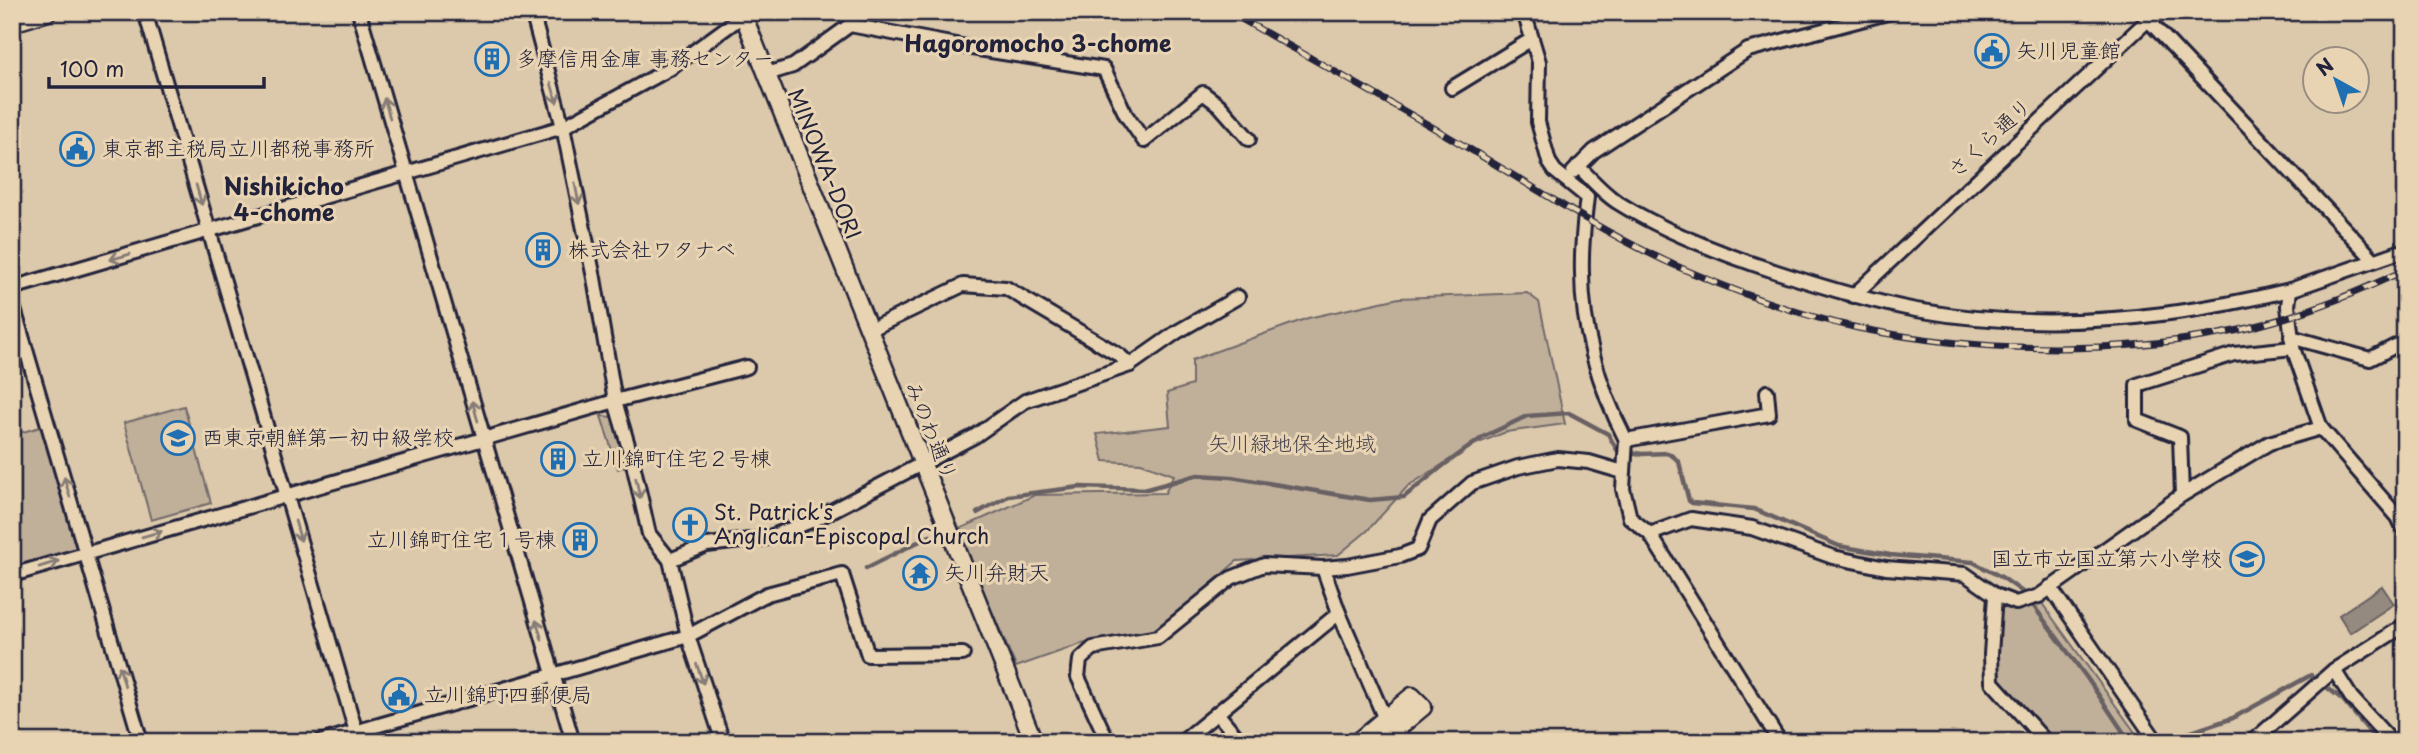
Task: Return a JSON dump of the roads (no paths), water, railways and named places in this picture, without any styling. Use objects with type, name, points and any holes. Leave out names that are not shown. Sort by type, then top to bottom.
[{"type":"street","points":[[12,23],[48,12]]},
{"type":"street","points":[[145,12],[357,737]]},
{"type":"street","points":[[359,12],[573,742]]},
{"type":"street","points":[[532,12],[563,127],[594,278],[615,401],[631,455],[649,534],[670,561],[688,636],[723,742]]},
{"type":"street","points":[[1524,12],[1539,62],[1538,122],[1549,162],[1555,172],[1587,197],[1582,274],[1590,341],[1605,393],[1626,441],[1623,489],[1630,518],[1650,534],[1780,742]]},
{"type":"street","points":[[1566,181],[1594,151],[1748,50],[1891,12]]},
{"type":"street","points":[[12,288],[563,127],[671,68],[744,13]]},
{"type":"street","name":"MINOWA-DORI","points":[[744,13],[869,330]]},
{"type":"street","points":[[2152,16],[2374,260]]},
{"type":"street","name":"さくら通り","points":[[1853,296],[2152,16]]},
{"type":"street","points":[[767,74],[793,66],[850,24],[972,48],[1104,69],[1126,115],[1144,141],[1203,93],[1219,105],[1249,139]]},
{"type":"street","points":[[1452,89],[1532,39]]},
{"type":"street","points":[[1578,166],[1615,201],[1692,240],[1757,265],[1853,296],[1956,316],[2046,320],[2164,315],[2290,290],[2405,250]]},
{"type":"street","points":[[869,330],[963,285],[1006,288],[1119,355],[1130,365]]},
{"type":"street","points":[[2290,290],[2288,306],[2292,343],[2321,428],[2398,517],[2405,532]]},
{"type":"street","points":[[670,561],[707,545],[767,538],[793,530],[975,436],[1025,401],[1130,365],[1177,332],[1238,297]]},
{"type":"street","points":[[12,302],[141,742]]},
{"type":"street","name":"みのわ通り","points":[[869,330],[1034,742]]},
{"type":"street","points":[[2182,495],[2180,437],[2137,420],[2137,385],[2234,354],[2292,343],[2370,359],[2405,341]]},
{"type":"street","points":[[12,575],[615,401],[747,367]]},
{"type":"street","points":[[1626,441],[1769,414],[1767,392]]},
{"type":"street","points":[[1650,534],[1691,519],[1752,528],[1833,557],[1886,568],[1965,574],[1995,595],[2016,603],[2039,596],[2182,495],[2269,443],[2321,428]]},
{"type":"street","points":[[1108,742],[1078,677],[1080,660],[1093,648],[1158,637],[1231,578],[1264,565],[1323,568],[1373,561],[1418,549],[1430,520],[1472,483],[1518,467],[1558,459],[1624,466]]},
{"type":"street","points":[[1323,568],[1385,719]]},
{"type":"street","points":[[320,742],[357,737],[688,636],[767,594],[842,574],[868,655],[963,654]]},
{"type":"street","points":[[2050,587],[2154,738]]},
{"type":"street","points":[[1995,595],[1990,654],[1992,682],[2046,742]]},
{"type":"street","points":[[1182,742],[1339,612]]},
{"type":"street","points":[[2252,742],[2329,674],[2405,625]]},
{"type":"street","points":[[2329,674],[2392,742]]},
{"type":"street","points":[[1357,742],[1412,696],[1423,707],[1388,740]]},
{"type":"street","points":[[1217,713],[1241,742]]},
{"type":"waterway","points":[[977,513],[1008,496],[1080,487],[1147,489],[1198,475],[1231,477],[1370,500],[1404,497],[1483,437],[1527,416],[1569,413],[1608,434],[1617,450],[1642,454],[1667,453],[1674,457],[1679,462],[1689,501],[1692,503],[1754,509],[1839,546],[1890,555],[1973,562],[2003,578],[2024,593],[2130,742]]},
{"type":"waterway","points":[[866,568],[930,536]]},
{"type":"waterway","points":[[2162,742],[2233,718],[2311,675],[2343,700],[2378,742]]},
{"type":"railway","points":[[1229,12],[1633,245],[1755,298],[1858,328],[1995,346],[2041,348],[2134,345],[2248,328],[2339,299],[2405,270]]},
{"type":"place","name":"矢川児童館","points":[[1992,51]]},
{"type":"place","name":"多摩信用金庫 事務センター","points":[[492,59]]},
{"type":"place","name":"東京都主税局立川都税事務所","points":[[77,149]]},
{"type":"place","name":"株式会社ワタナベ","points":[[543,250]]},
{"type":"place","name":"西東京朝鮮第一初中級学校","points":[[178,438]]},
{"type":"place","name":"立川錦町住宅２号棟","points":[[558,459]]},
{"type":"place","name":"St. Patrick's Anglican-Episcopal Church","points":[[690,525]]},
{"type":"place","name":"立川錦町住宅１号棟","points":[[580,540]]},
{"type":"place","name":"国立市立国立第六小学校","points":[[2247,559]]},
{"type":"place","name":"矢川弁財天","points":[[920,573]]},
{"type":"place","name":"立川錦町四郵便局","points":[[399,695]]},
{"type":"district","name":"Hagoromocho 3-chome","points":[[1038,44]]},
{"type":"district","name":"Nishikicho 4-chome","points":[[284,200]]},
{"type":"park label","name":"矢川緑地保全地域","points":[[1292,444]]}]
